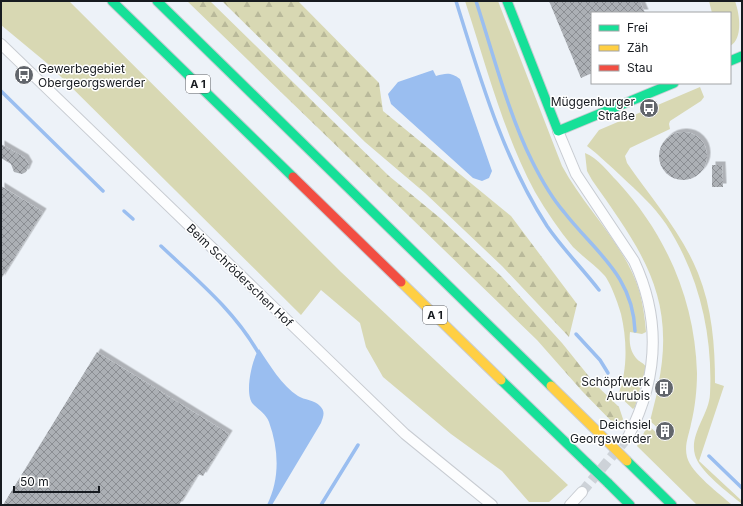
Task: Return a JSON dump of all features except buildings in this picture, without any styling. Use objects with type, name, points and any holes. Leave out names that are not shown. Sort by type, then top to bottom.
[{"type":"main road","name":"A 1","points":[[112,1],[630,505]]},
{"type":"main road","name":"A 1","points":[[157,1],[672,505]]},
{"type":"main road","points":[[507,1],[558,131],[672,84]]},
{"type":"main road","points":[[731,61],[742,56]]},
{"type":"street","name":"Beim Schröderschen Hof","points":[[1,44],[395,425],[488,502],[499,505]]},
{"type":"street","points":[[558,131],[576,174],[634,261],[641,275],[650,304],[653,338],[651,372],[642,410],[628,438]]},
{"type":"street","points":[[570,505],[582,492]]},
{"type":"green space","points":[[1,1],[69,1],[341,272],[568,485],[549,502],[529,502],[502,471],[451,434],[383,377],[366,347],[360,323],[321,290],[301,315],[48,64],[1,25]]},
{"type":"green space","points":[[187,1],[210,1],[389,176],[440,218],[502,277],[562,343],[595,384],[619,407],[623,419],[619,429],[582,391],[537,340]]},
{"type":"green space","points":[[222,1],[298,1],[379,83],[383,111],[511,216],[577,304],[569,337],[502,266],[425,193],[365,142]]},
{"type":"green space","points":[[465,1],[498,1],[562,166],[571,182],[615,243],[634,276],[640,293],[646,332],[642,334],[630,332],[630,343],[634,355],[646,367],[635,407],[633,409],[618,395],[624,375],[626,355],[621,314],[614,294],[604,275],[568,241],[535,192],[504,122]]},
{"type":"green space","points":[[709,1],[735,1],[739,20],[739,32],[734,43],[731,45],[731,12],[712,12]]},
{"type":"green space","points":[[700,87],[704,97],[701,101],[670,121],[670,129],[630,148],[625,156],[627,163],[666,216],[684,244],[703,286],[712,327],[715,383],[724,386],[699,461],[742,501],[742,504],[708,475],[702,468],[695,455],[694,447],[697,432],[709,402],[710,372],[709,350],[702,306],[687,263],[666,224],[656,211],[633,187],[587,146],[599,130]]},
{"type":"green space","points":[[585,153],[594,158],[634,201],[650,223],[675,270],[684,294],[691,320],[697,373],[695,405],[686,444],[686,453],[694,470],[732,505],[697,505],[637,446],[648,425],[663,439],[668,437],[671,431],[664,425],[660,430],[650,421],[658,389],[662,396],[671,388],[666,380],[658,386],[663,354],[663,326],[658,300],[650,276],[626,229],[587,171]]},
{"type":"water","points":[[433,70],[436,76],[448,74],[454,75],[460,79],[492,171],[489,178],[482,181],[473,178],[391,104],[388,94],[398,82]]},
{"type":"water","points":[[259,349],[276,374],[292,392],[318,404],[322,408],[323,412],[321,423],[272,505],[267,505],[276,475],[277,464],[275,443],[268,419],[253,404],[249,393],[250,376],[256,354]]},
{"type":"waterway","points":[[456,1],[494,117],[505,145],[531,200],[559,242],[599,290]]},
{"type":"waterway","points":[[476,1],[508,103],[532,161],[555,200],[600,252],[620,279],[633,311],[635,331]]},
{"type":"waterway","points":[[1,91],[103,191]]},
{"type":"waterway","points":[[124,211],[133,219]]},
{"type":"waterway","points":[[161,246],[202,284],[227,310],[239,324],[259,354]]},
{"type":"waterway","points":[[576,334],[600,360],[608,373]]},
{"type":"waterway","points":[[321,505],[358,445]]},
{"type":"waterway","points":[[709,456],[742,488]]},
{"type":"tunnel","points":[[582,492],[628,437]]},
{"type":"traffic: fast","points":[[112,1],[293,177]]},
{"type":"traffic: fast","points":[[157,1],[551,386]]},
{"type":"traffic: fast","points":[[507,1],[558,131],[672,84]]},
{"type":"traffic: fast","points":[[731,61],[742,56]]},
{"type":"traffic: fast","points":[[501,380],[587,463]]},
{"type":"traffic: fast","points":[[627,461],[672,505]]},
{"type":"traffic: fast","points":[[587,463],[608,483]]},
{"type":"traffic: fast","points":[[608,483],[630,505]]},
{"type":"traffic: slow","points":[[401,282],[501,380]]},
{"type":"traffic: slow","points":[[551,386],[607,441]]},
{"type":"traffic: slow","points":[[607,441],[627,461]]},
{"type":"traffic: jam","points":[[293,177],[401,282]]},
{"type":"place","name":"Gewerbegebiet Obergeorgswerder","points":[[24,75]]},
{"type":"place","name":"Müggenburger Straße","points":[[649,108]]},
{"type":"place","name":"Schöpfwerk Aurubis","points":[[664,388]]},
{"type":"place","name":"Deichsiel Georgswerder","points":[[665,431]]}]
